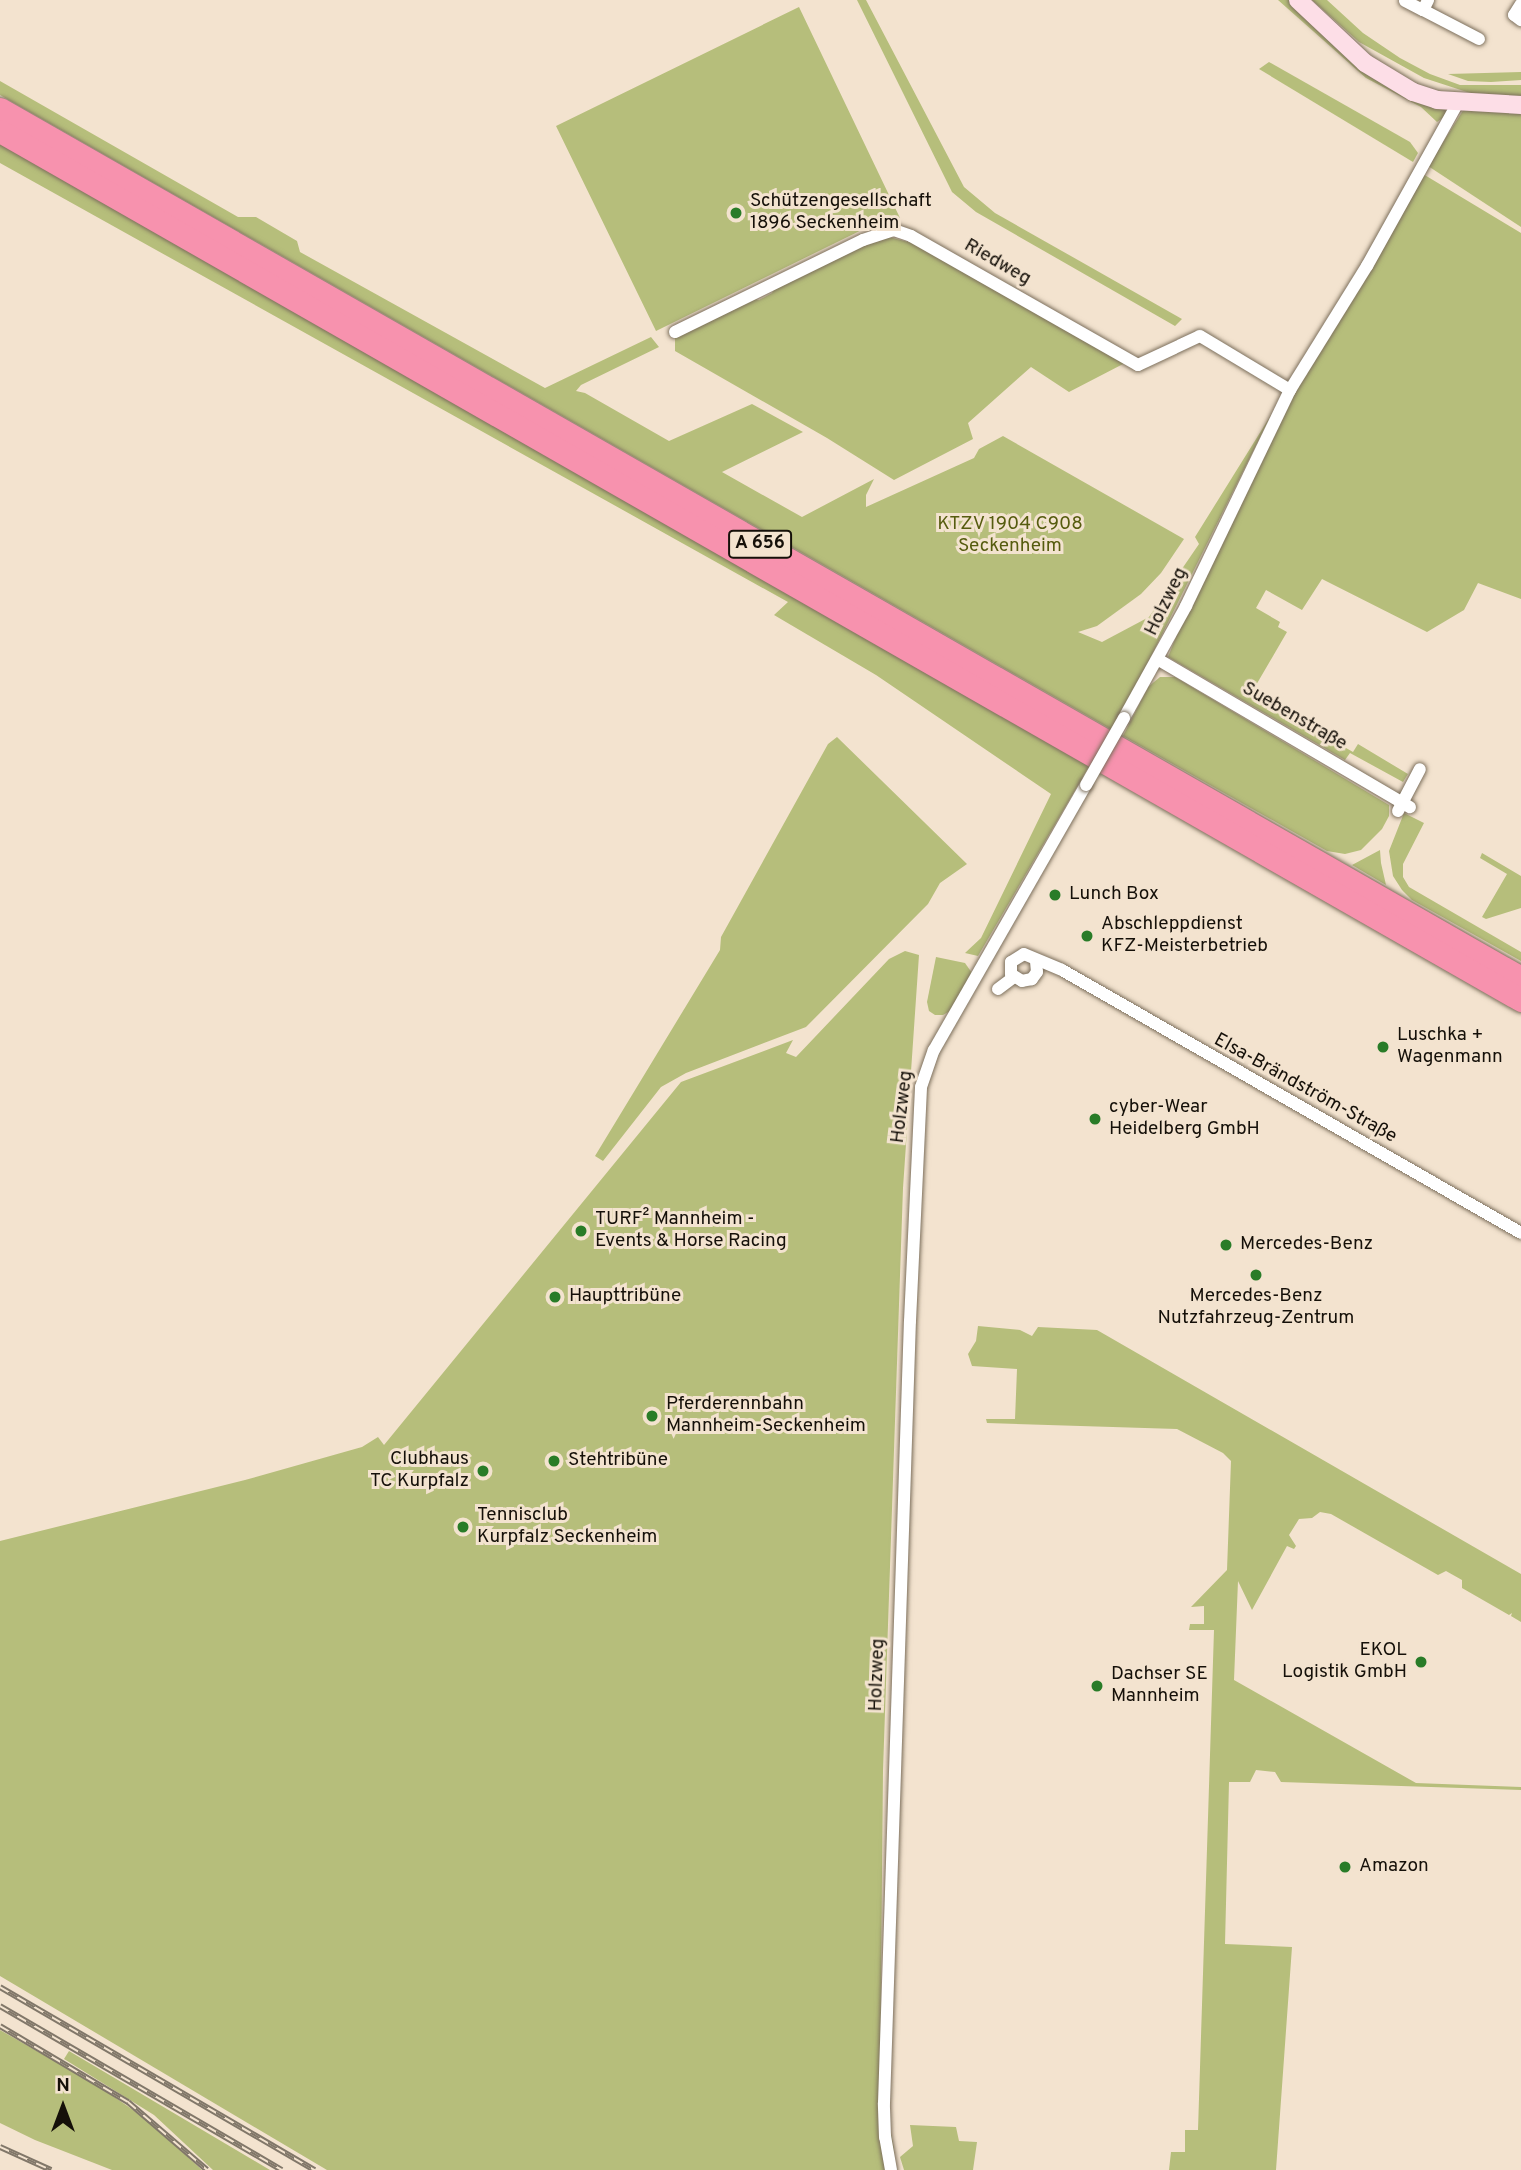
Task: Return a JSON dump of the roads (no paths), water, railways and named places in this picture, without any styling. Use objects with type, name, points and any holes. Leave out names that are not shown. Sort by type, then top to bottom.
[{"type":"highway","name":"A 656","points":[[0,109],[1521,978]]},
{"type":"highway","name":"A 656","points":[[0,131],[1521,1000]]},
{"type":"main road","points":[[1302,3],[1343,40],[1395,71],[1459,101],[1521,104]]},
{"type":"street","points":[[1405,1],[1425,5],[1479,38]]},
{"type":"street","points":[[1521,4],[1514,15],[1521,20]]},
{"type":"street","name":"Holzweg","points":[[891,2170],[885,2137],[886,2036],[913,1243],[921,1087],[934,1050],[1159,660],[1290,390],[1367,266],[1459,101]]},
{"type":"street","name":"Riedweg","points":[[675,332],[863,240],[894,230],[911,236],[1138,365],[1200,336],[1290,390]]},
{"type":"street","name":"Suebenstraße","points":[[1159,660],[1403,807],[1420,769]]},
{"type":"street","points":[[990,950],[1012,962]]},
{"type":"street","points":[[1024,954],[1036,961],[1035,975],[1022,981],[1014,977],[1010,970],[1012,962],[1024,954]]},
{"type":"street","name":"Elsa-Brändström-Straße","points":[[1036,961],[1062,970],[1521,1233]]},
{"type":"street","name":"Elsa-Brändström-Straße","points":[[1035,975],[1071,977]]},
{"type":"street","points":[[998,989],[1014,977]]},
{"type":"railway","points":[[0,1987],[315,2170]]},
{"type":"railway","points":[[0,2006],[282,2170]]},
{"type":"railway","points":[[0,2026],[128,2102],[207,2170]]},
{"type":"railway","points":[[0,2147],[51,2170]]},
{"type":"place","name":"Schützengesellschaft 1896 Seckenheim","points":[[736,213]]},
{"type":"place","name":"Lunch Box","points":[[1055,895]]},
{"type":"place","name":"Abschleppdienst KFZ-Meisterbetrieb","points":[[1087,936]]},
{"type":"place","name":"Luschka + Wagenmann","points":[[1383,1047]]},
{"type":"place","name":"cyber-Wear Heidelberg GmbH","points":[[1095,1119]]},
{"type":"place","name":"TURF² Mannheim - Events & Horse Racing","points":[[581,1231]]},
{"type":"place","name":"Mercedes-Benz","points":[[1226,1245]]},
{"type":"place","name":"Mercedes-Benz Nutzfahrzeug-Zentrum","points":[[1256,1275]]},
{"type":"place","name":"Haupttribüne","points":[[555,1297]]},
{"type":"place","name":"Pferderennbahn Mannheim-Seckenheim","points":[[652,1416]]},
{"type":"place","name":"Stehtribüne","points":[[554,1461]]},
{"type":"place","name":"Clubhaus TC Kurpfalz","points":[[483,1471]]},
{"type":"place","name":"Tennisclub Kurpfalz Seckenheim","points":[[463,1527]]},
{"type":"place","name":"EKOL Logistik GmbH","points":[[1421,1662]]},
{"type":"place","name":"Dachser SE Mannheim","points":[[1097,1686]]},
{"type":"place","name":"Amazon","points":[[1345,1867]]},
{"type":"park label","name":"KTZV 1904 C908 Seckenheim","points":[[1010,536]]}]
